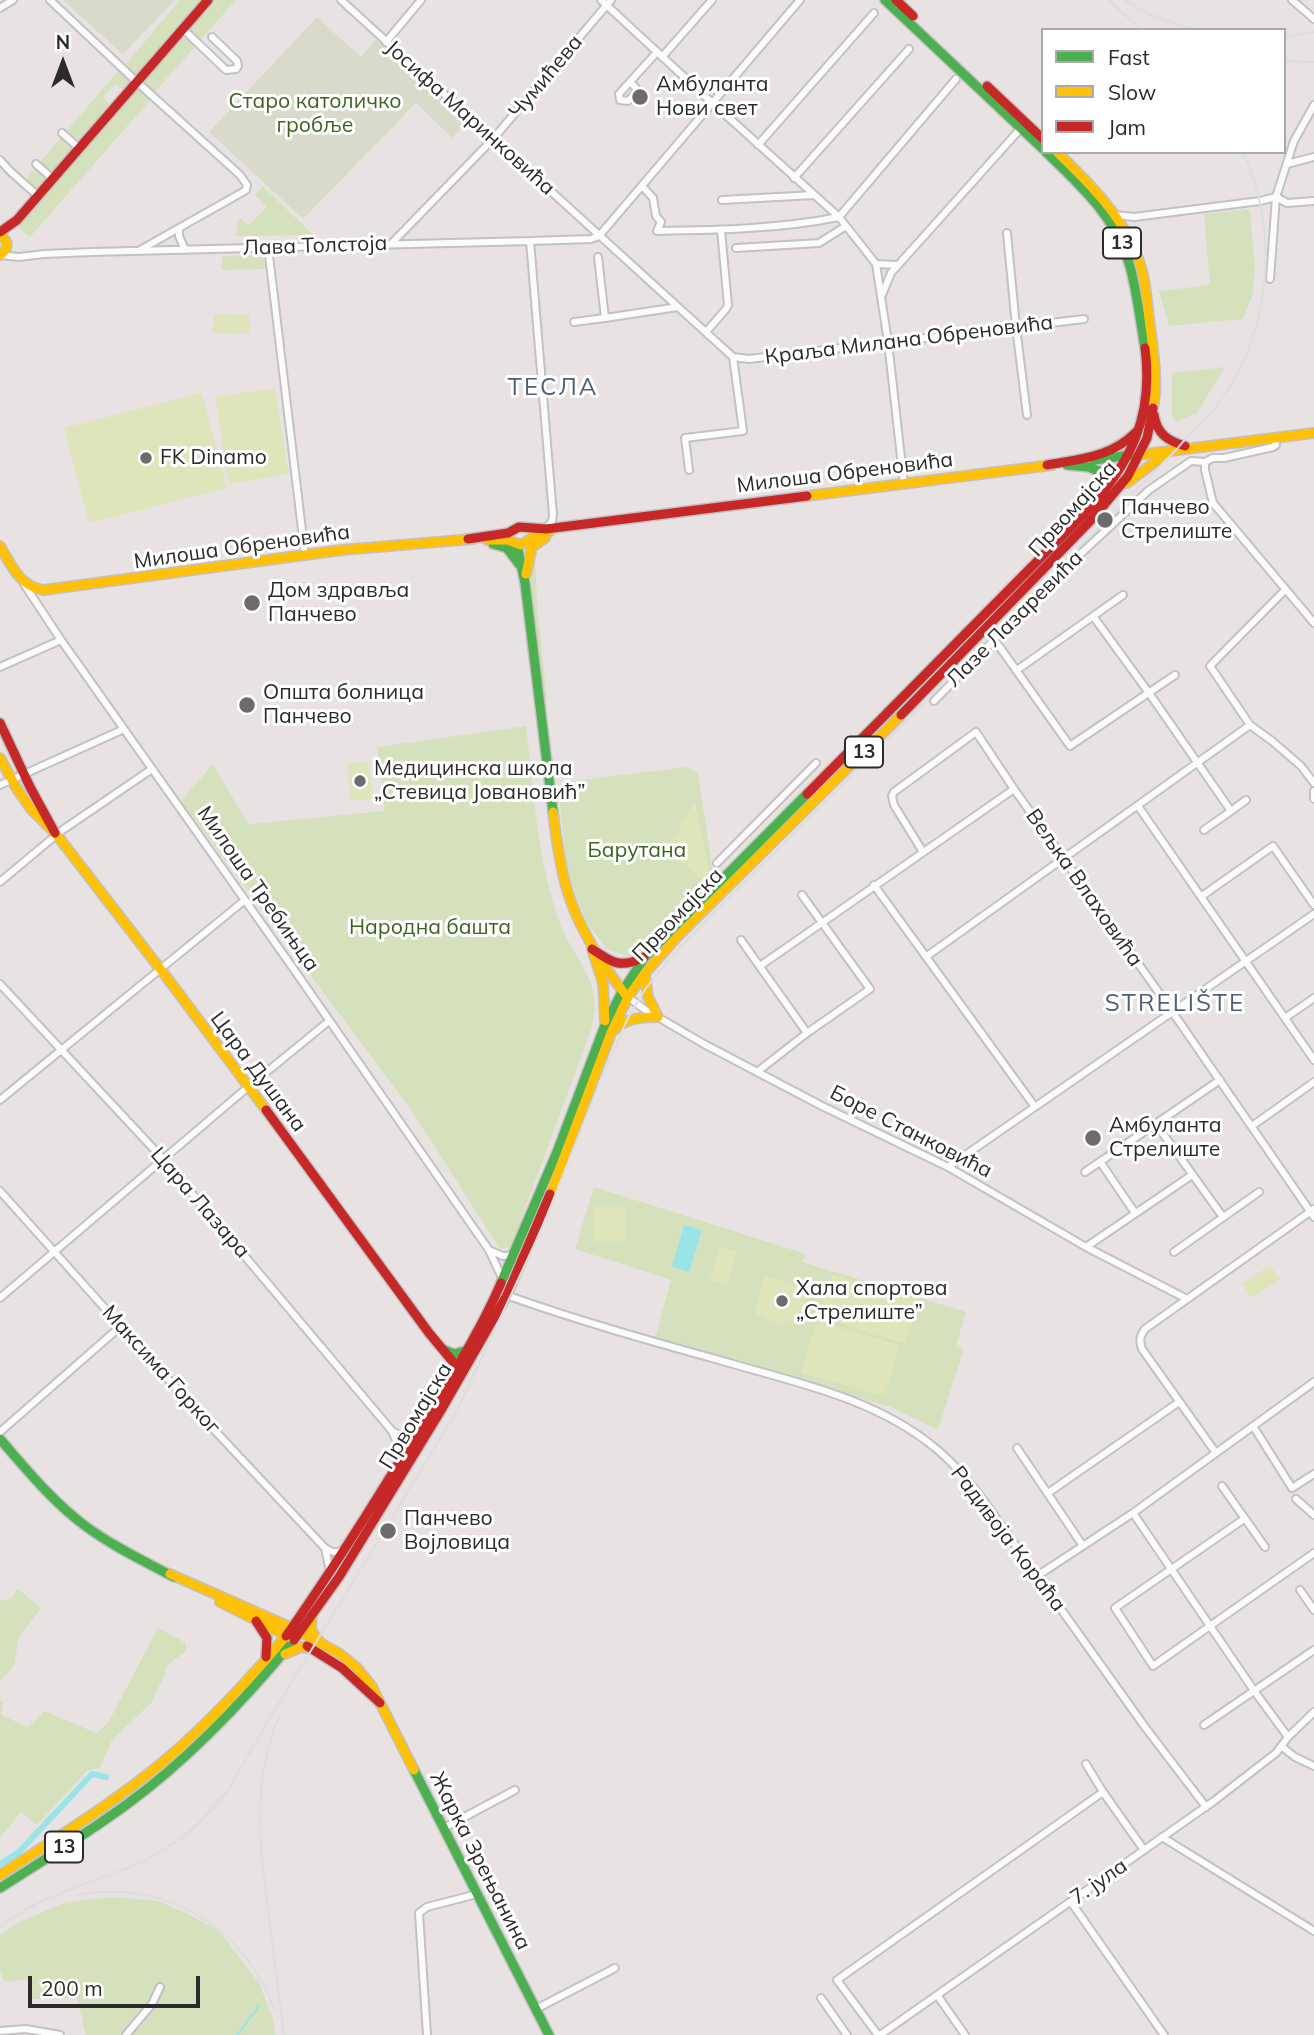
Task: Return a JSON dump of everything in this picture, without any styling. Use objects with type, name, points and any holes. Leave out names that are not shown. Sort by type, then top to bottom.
[{"type":"main road","points":[[7,244],[0,234],[17,220],[208,0]]},
{"type":"main road","name":"13","points":[[886,0],[1041,138]]},
{"type":"main road","name":"13","points":[[895,0],[1024,125],[1041,147]]},
{"type":"main road","name":"13","points":[[1047,154],[1095,201],[1114,228],[1136,283],[1146,359],[1146,400],[1130,455]]},
{"type":"main road","name":"13","points":[[1059,154],[1095,189],[1115,215],[1139,260],[1156,380],[1154,411],[1140,454]]},
{"type":"main road","points":[[0,255],[5,252],[17,220]]},
{"type":"main road","points":[[1154,411],[1155,424],[1162,436],[1190,447]]},
{"type":"main road","points":[[1052,465],[1106,454],[1122,447],[1136,433],[1143,415]]},
{"type":"main road","name":"Милоша Обреновића","points":[[528,541],[550,530],[604,521],[1314,433]]},
{"type":"main road","points":[[1117,491],[1171,450]]},
{"type":"main road","name":"Првомајска","points":[[625,994],[677,937],[1093,518],[1117,491],[1140,454]]},
{"type":"main road","name":"Првомајска","points":[[293,1634],[416,1433],[458,1373],[465,1351],[502,1294],[503,1279],[608,1029],[645,957],[1103,494],[1130,455]]},
{"type":"main road","points":[[1052,465],[1089,467],[1101,472],[1105,482],[1103,494]]},
{"type":"main road","points":[[468,539],[504,533],[517,527],[550,530]]},
{"type":"main road","points":[[524,574],[529,533],[525,528]]},
{"type":"main road","points":[[513,530],[511,536],[524,574],[559,861],[579,926],[592,949],[625,994]]},
{"type":"main road","points":[[524,574],[532,547],[550,530]]},
{"type":"main road","points":[[468,539],[514,542],[521,545],[528,541]]},
{"type":"main road","name":"Милоша Обреновића","points":[[23,582],[32,589],[44,590],[354,549],[468,539]]},
{"type":"main road","points":[[478,540],[507,548],[524,574]]},
{"type":"main road","name":"Милоша Требињца","points":[[0,546],[23,582]]},
{"type":"main road","name":"Цара Душана","points":[[0,723],[56,834],[160,969],[429,1334],[444,1350],[458,1373]]},
{"type":"main road","name":"Цара Душана","points":[[0,758],[38,818],[56,834]]},
{"type":"main road","points":[[592,949],[603,983],[608,1029],[636,1017],[658,1017],[648,997],[645,973]]},
{"type":"main road","points":[[592,949],[607,960],[623,965],[645,957]]},
{"type":"main road","name":"Првомајска","points":[[293,1634],[313,1614],[339,1577],[502,1294],[542,1215],[608,1029]]},
{"type":"main road","name":"Цара Душана","points":[[429,1334],[433,1345],[458,1373]]},
{"type":"main road","points":[[444,1350],[454,1354],[465,1351]]},
{"type":"main road","name":"Жарка Зрењанина","points":[[0,1439],[48,1492],[83,1524],[127,1553],[293,1634],[342,1668],[380,1703]]},
{"type":"main road","name":"Жарка Зрењанина","points":[[170,1574],[256,1621],[321,1644],[359,1670],[377,1694],[549,2035]]},
{"type":"main road","points":[[313,1614],[312,1633],[321,1644]]},
{"type":"main road","points":[[256,1621],[269,1640],[265,1661]]},
{"type":"main road","name":"13","points":[[0,1888],[126,1804],[183,1758],[252,1689],[281,1656],[293,1634]]},
{"type":"main road","name":"13","points":[[0,1875],[94,1814],[145,1776],[207,1722],[293,1634]]},
{"type":"main road","points":[[281,1656],[296,1648],[310,1648]]},
{"type":"street","points":[[0,8],[13,0]]},
{"type":"street","points":[[50,0],[240,175],[247,186],[241,194],[138,251]]},
{"type":"street","name":"Јосифа Маринковића","points":[[341,0],[733,357]]},
{"type":"street","points":[[386,41],[421,0]]},
{"type":"street","points":[[630,82],[712,0]]},
{"type":"street","points":[[599,236],[800,0]]},
{"type":"street","points":[[1292,0],[1314,19]]},
{"type":"street","points":[[607,2],[659,54],[839,217],[876,264],[904,484]]},
{"type":"street","name":"Чумићева","points":[[391,244],[493,139],[607,2]]},
{"type":"street","points":[[758,145],[874,13]]},
{"type":"street","points":[[183,29],[226,70],[236,69],[237,61],[212,37]]},
{"type":"street","points":[[794,178],[909,48]]},
{"type":"street","points":[[642,186],[655,201],[656,216],[661,222],[657,231],[802,224],[839,217],[956,79]]},
{"type":"street","points":[[1270,279],[1276,197],[1294,141],[1314,105]]},
{"type":"street","points":[[881,297],[891,273],[1024,125]]},
{"type":"street","points":[[62,133],[79,148]]},
{"type":"street","points":[[1287,164],[1314,157]]},
{"type":"street","points":[[0,160],[38,196]]},
{"type":"street","points":[[36,164],[52,179]]},
{"type":"street","points":[[722,200],[814,195]]},
{"type":"street","points":[[1115,215],[1134,217],[1276,197],[1287,203],[1314,201]]},
{"type":"street","points":[[1122,226],[1134,217]]},
{"type":"street","points":[[736,248],[818,243],[846,226]]},
{"type":"street","points":[[178,228],[185,250]]},
{"type":"street","points":[[706,332],[728,305],[721,230]]},
{"type":"street","points":[[1007,233],[1027,415]]},
{"type":"street","name":"Лава Толстоја","points":[[0,255],[19,257],[138,251],[530,241],[591,239],[599,236]]},
{"type":"street","points":[[530,241],[553,518],[550,530]]},
{"type":"street","name":"Лава Толстоја","points":[[7,244],[17,253],[30,255]]},
{"type":"street","points":[[268,247],[305,555]]},
{"type":"street","points":[[598,257],[605,318]]},
{"type":"street","points":[[876,264],[898,265]]},
{"type":"street","points":[[574,323],[678,307]]},
{"type":"street","name":"Краља Милана Обреновића","points":[[733,357],[749,359],[1084,319]]},
{"type":"street","points":[[689,470],[685,438],[743,431],[733,357]]},
{"type":"street","points":[[1275,438],[1276,444],[1273,447],[1213,458],[1205,462],[1205,470],[1213,503],[1314,623]]},
{"type":"street","name":"Лазе Лазаревића","points":[[934,701],[1132,505],[1179,468],[1196,460],[1205,462]]},
{"type":"street","name":"Милоша Требињца","points":[[23,582],[489,1250],[503,1279]]},
{"type":"street","points":[[38,606],[44,590]]},
{"type":"street","points":[[1285,590],[1210,666],[1250,725],[1301,766],[1314,783]]},
{"type":"street","points":[[1017,670],[1123,595]]},
{"type":"street","points":[[1093,616],[1231,811]]},
{"type":"street","points":[[994,639],[1070,746],[1175,675]]},
{"type":"street","points":[[0,667],[61,640]]},
{"type":"street","points":[[927,956],[1250,725]]},
{"type":"street","points":[[0,785],[124,729]]},
{"type":"street","name":"Вељка Влаховића","points":[[923,852],[894,805],[892,796],[976,732],[1313,1213]]},
{"type":"street","points":[[717,863],[816,763]]},
{"type":"street","points":[[0,882],[56,834],[152,769]]},
{"type":"street","points":[[760,966],[1014,789]]},
{"type":"street","points":[[1314,791],[1314,799]]},
{"type":"street","points":[[1205,830],[1246,800]]},
{"type":"street","points":[[1138,806],[1314,1060]]},
{"type":"street","points":[[1202,896],[1273,846],[1314,905]]},
{"type":"street","points":[[874,885],[1035,1107]]},
{"type":"street","points":[[757,1072],[870,989],[802,895]]},
{"type":"street","points":[[0,1100],[245,900]]},
{"type":"street","points":[[948,1167],[1314,914]]},
{"type":"street","points":[[741,940],[807,1033]]},
{"type":"street","name":"Цара Лазара","points":[[0,984],[163,1159],[392,1431],[403,1456]]},
{"type":"street","name":"Боре Станковића","points":[[625,994],[658,1017],[757,1072],[948,1167],[1086,1247],[1187,1299]]},
{"type":"street","points":[[1285,1018],[1314,998]]},
{"type":"street","points":[[0,1298],[329,1021]]},
{"type":"street","points":[[1085,1172],[1220,1080]]},
{"type":"street","points":[[1252,1126],[1314,1082]]},
{"type":"street","points":[[1156,1124],[1223,1217]]},
{"type":"street","points":[[1101,1163],[1135,1213]]},
{"type":"street","points":[[1086,1247],[1192,1175]]},
{"type":"street","name":"Максима Горког","points":[[0,1191],[324,1547]]},
{"type":"street","points":[[1174,1252],[1259,1192]]},
{"type":"street","points":[[1216,1453],[1142,1349],[1140,1338],[1145,1329],[1313,1213]]},
{"type":"street","points":[[489,1250],[499,1255],[514,1255]]},
{"type":"street","name":"Радивоја Кораћа","points":[[502,1294],[606,1328],[785,1378],[851,1400],[884,1414],[918,1435],[951,1463],[981,1497],[1158,1745],[1206,1807]]},
{"type":"street","points":[[0,1432],[121,1326]]},
{"type":"street","points":[[1037,1576],[1133,1513],[1314,1382]]},
{"type":"street","points":[[1048,1493],[1179,1402]]},
{"type":"street","points":[[1253,1426],[1292,1488],[1314,1474]]},
{"type":"street","points":[[392,1431],[403,1436],[416,1433]]},
{"type":"street","points":[[1017,1448],[1083,1546]]},
{"type":"street","points":[[1222,1486],[1265,1547]]},
{"type":"street","points":[[1296,1499],[1314,1515]]},
{"type":"street","points":[[1133,1513],[1288,1737]]},
{"type":"street","points":[[1244,1519],[1115,1608],[1153,1666],[1314,1553]]},
{"type":"street","points":[[324,1547],[329,1552],[345,1550]]},
{"type":"street","points":[[324,1547],[330,1574]]},
{"type":"street","points":[[1300,1590],[1314,1610]]},
{"type":"street","points":[[1204,1725],[1314,1650]]},
{"type":"street","name":"7. јула","points":[[879,2035],[1206,1807],[1276,1753],[1314,1712]]},
{"type":"street","points":[[1281,1746],[1295,1757],[1314,1766]]},
{"type":"street","points":[[1086,1764],[1144,1850]]},
{"type":"street","points":[[444,1828],[514,1790]]},
{"type":"street","points":[[879,2035],[837,1980],[1103,1792]]},
{"type":"street","points":[[1162,1838],[1314,1931]]},
{"type":"street","points":[[427,2035],[419,1913],[426,1907],[477,1894]]},
{"type":"street","points":[[1070,1902],[1164,2035]]},
{"type":"street","points":[[536,2009],[615,1968]]},
{"type":"street","points":[[126,2035],[152,2004],[160,1987]]},
{"type":"street","points":[[937,1995],[965,2035]]},
{"type":"street","points":[[821,1998],[847,2035]]},
{"type":"street","points":[[0,2031],[26,2029],[60,2035]]},
{"type":"green space","points":[[63,0],[175,0],[121,53]]},
{"type":"green space","points":[[180,0],[203,0],[137,76],[125,65]]},
{"type":"green space","points":[[211,0],[236,0],[154,93],[141,81]]},
{"type":"green space","name":"Старо католичко гробље","points":[[317,17],[361,57],[377,38],[467,122],[452,138],[416,103],[303,219],[209,132]]},
{"type":"green space","points":[[119,70],[134,82],[125,91],[115,84],[103,97],[111,106],[37,192],[24,181]]},
{"type":"green space","points":[[136,86],[151,99],[30,237],[16,226]]},
{"type":"green space","points":[[263,186],[313,235],[236,236],[238,217],[249,225],[267,207],[255,195]]},
{"type":"green space","points":[[1250,209],[1255,269],[1253,294],[1243,319],[1169,326],[1159,291],[1210,285],[1204,214]]},
{"type":"green space","points":[[264,255],[265,269],[222,270],[222,256]]},
{"type":"green space","points":[[213,314],[250,315],[249,334],[213,333]]},
{"type":"green space","points":[[1225,367],[1197,413],[1176,422],[1172,418],[1172,373]]},
{"type":"green space","points":[[275,388],[289,474],[229,484],[215,397]]},
{"type":"green space","name":"FK Dinamo","points":[[202,393],[227,488],[89,523],[64,428]]},
{"type":"green space","points":[[532,555],[535,555],[547,700],[544,701],[530,595]]},
{"type":"green space","name":"Народна башта","points":[[526,726],[537,825],[546,874],[559,921],[591,985],[595,1013],[511,1247],[500,1249],[409,1107],[181,801],[213,764],[248,824],[385,811],[377,747]]},
{"type":"green space","name":"Медицинска школа „Стевица Јовановић”","points":[[368,761],[373,799],[351,801],[347,764]]},
{"type":"green space","name":"Барутана","points":[[687,767],[698,773],[714,878],[635,955],[630,957],[607,949],[587,923],[575,895],[566,862],[558,785]]},
{"type":"green space","points":[[695,802],[709,871],[702,880],[667,849]]},
{"type":"green space","points":[[594,1187],[806,1254],[802,1262],[966,1312],[956,1346],[964,1349],[938,1430],[891,1407],[655,1339],[671,1280],[575,1249]]},
{"type":"green space","points":[[593,1207],[626,1207],[626,1241],[593,1241]]},
{"type":"green space","points":[[719,1247],[737,1252],[728,1285],[710,1280]]},
{"type":"green space","points":[[1270,1265],[1280,1279],[1252,1298],[1242,1284]]},
{"type":"green space","points":[[833,1274],[919,1301],[905,1344],[819,1316]]},
{"type":"green space","name":"Хала спортова „Стрелиште”","points":[[765,1276],[809,1289],[798,1325],[786,1322],[784,1326],[754,1314]]},
{"type":"green space","points":[[816,1321],[899,1345],[885,1396],[801,1373]]},
{"type":"green space","points":[[18,1589],[41,1608],[19,1638],[14,1665],[0,1682],[0,1601],[11,1599]]},
{"type":"green space","points":[[158,1628],[186,1643],[185,1652],[167,1665],[151,1703],[112,1740],[100,1768],[87,1771],[37,1825],[21,1812],[0,1838],[0,1701],[3,1703],[1,1715],[28,1727],[44,1711],[96,1733],[108,1723]]},
{"type":"green space","points":[[111,1897],[158,1901],[219,1931],[259,1983],[273,2019],[275,2035],[86,2035],[77,1998],[30,1999],[30,1979],[5,1982],[0,1972],[0,1935],[18,1923],[66,1902]]},
{"type":"water","points":[[684,1225],[702,1230],[689,1272],[672,1267]]},
{"type":"waterway","points":[[0,1864],[19,1852],[92,1774],[106,1777]]},
{"type":"waterway","points":[[237,2035],[259,2006]]},
{"type":"railway","points":[[1109,0],[1139,28]]},
{"type":"railway","points":[[1124,0],[1147,13],[1187,28]]},
{"type":"railway","points":[[1286,37],[1314,32]]},
{"type":"railway","points":[[1286,61],[1314,62]]},
{"type":"railway","points":[[0,1926],[51,1897],[143,1862],[182,1838],[229,1789],[457,1411],[542,1228],[627,1020],[646,988],[678,949],[1177,449],[1220,402],[1237,374],[1250,344],[1264,280],[1262,215],[1255,183],[1244,154]]},
{"type":"railway","points":[[279,1717],[264,1766],[260,1816],[263,1867],[284,2035]]},
{"type":"railway","points":[[76,1895],[109,1892],[141,1894],[170,1902],[198,1915],[222,1933],[243,1955],[261,1981],[275,2011]]},
{"type":"traffic: fast","points":[[885,0],[1041,147]]},
{"type":"traffic: fast","points":[[1048,154],[1095,202],[1115,230],[1129,263],[1145,348]]},
{"type":"traffic: fast","points":[[1094,460],[1130,455]]},
{"type":"traffic: fast","points":[[1067,465],[1089,467],[1101,472],[1105,482],[1103,494]]},
{"type":"traffic: fast","points":[[514,543],[525,583],[553,812]]},
{"type":"traffic: fast","points":[[493,544],[507,548],[519,564]]},
{"type":"traffic: fast","points":[[501,1283],[557,1152],[605,1025],[622,992],[645,957],[807,794]]},
{"type":"traffic: fast","points":[[444,1350],[454,1354],[465,1351]]},
{"type":"traffic: fast","points":[[0,1439],[72,1516],[95,1533],[174,1577]]},
{"type":"traffic: fast","points":[[0,1888],[111,1816],[172,1768],[256,1685],[294,1640]]},
{"type":"traffic: fast","points":[[414,1770],[549,2035]]},
{"type":"traffic: slow","points":[[1059,154],[1114,214],[1138,258],[1145,286],[1154,361],[1153,408]]},
{"type":"traffic: slow","points":[[0,235],[7,245],[0,255]]},
{"type":"traffic: slow","points":[[1138,455],[1314,433]]},
{"type":"traffic: slow","points":[[1127,483],[1168,452]]},
{"type":"traffic: slow","points":[[807,496],[1052,465]]},
{"type":"traffic: slow","points":[[487,540],[508,540],[521,545],[533,537],[549,532]]},
{"type":"traffic: slow","points":[[526,574],[532,547],[545,538]]},
{"type":"traffic: slow","points":[[0,546],[22,580],[44,590],[342,550],[473,539]]},
{"type":"traffic: slow","points":[[550,1194],[611,1033],[628,997],[645,973],[677,937],[901,715]]},
{"type":"traffic: slow","points":[[0,758],[31,809],[56,834],[266,1110]]},
{"type":"traffic: slow","points":[[553,812],[563,876],[575,912],[594,949],[626,995]]},
{"type":"traffic: slow","points":[[592,949],[603,983],[605,1021]]},
{"type":"traffic: slow","points":[[614,1030],[634,1019],[658,1017],[648,997],[645,973]]},
{"type":"traffic: slow","points":[[170,1574],[299,1631],[340,1654],[357,1668],[371,1685],[414,1770]]},
{"type":"traffic: slow","points":[[220,1602],[291,1638]]},
{"type":"traffic: slow","points":[[312,1616],[311,1630],[321,1644]]},
{"type":"traffic: slow","points":[[0,1875],[104,1807],[163,1762],[227,1702],[286,1636]]},
{"type":"traffic: slow","points":[[285,1654],[301,1647],[310,1648]]},
{"type":"traffic: jam","points":[[0,232],[17,220],[208,0]]},
{"type":"traffic: jam","points":[[896,0],[913,16]]},
{"type":"traffic: jam","points":[[987,86],[1041,137]]},
{"type":"traffic: jam","points":[[807,794],[1102,494],[1127,457],[1142,417],[1147,373],[1145,348]]},
{"type":"traffic: jam","points":[[901,715],[1093,518],[1128,476],[1147,438],[1153,408]]},
{"type":"traffic: jam","points":[[1154,415],[1164,436],[1185,446]]},
{"type":"traffic: jam","points":[[1047,465],[1106,452],[1136,432]]},
{"type":"traffic: jam","points":[[468,539],[508,533],[519,527],[546,529],[807,496]]},
{"type":"traffic: jam","points":[[0,723],[55,833]]},
{"type":"traffic: jam","points":[[592,949],[617,963],[629,963],[644,957]]},
{"type":"traffic: jam","points":[[266,1110],[429,1333],[459,1369]]},
{"type":"traffic: jam","points":[[294,1640],[339,1577],[440,1412],[507,1295],[550,1194]]},
{"type":"traffic: jam","points":[[286,1636],[339,1558],[454,1372],[501,1283]]},
{"type":"traffic: jam","points":[[256,1621],[267,1638],[266,1657]]},
{"type":"traffic: jam","points":[[307,1646],[342,1668],[380,1703]]},
{"type":"place","name":"Амбуланта Нови свет","points":[[640,97]]},
{"type":"place","name":"FK Dinamo","points":[[146,458]]},
{"type":"place","name":"Панчево Стрелиште","points":[[1105,520]]},
{"type":"place","name":"Дом здравља Панчево","points":[[252,603]]},
{"type":"place","name":"Општа болница Панчево","points":[[247,705]]},
{"type":"place","name":"Медицинска школа „Стевица Јовановић”","points":[[360,781]]},
{"type":"place","name":"Амбуланта Стрелиште","points":[[1093,1138]]},
{"type":"place","name":"Хала спортова „Стрелиште”","points":[[782,1301]]},
{"type":"place","name":"Панчево Војловица","points":[[388,1531]]},
{"type":"district","name":"ТЕСЛА","points":[[553,388]]},
{"type":"district","name":"STRELIŠTE","points":[[1175,1004]]}]
